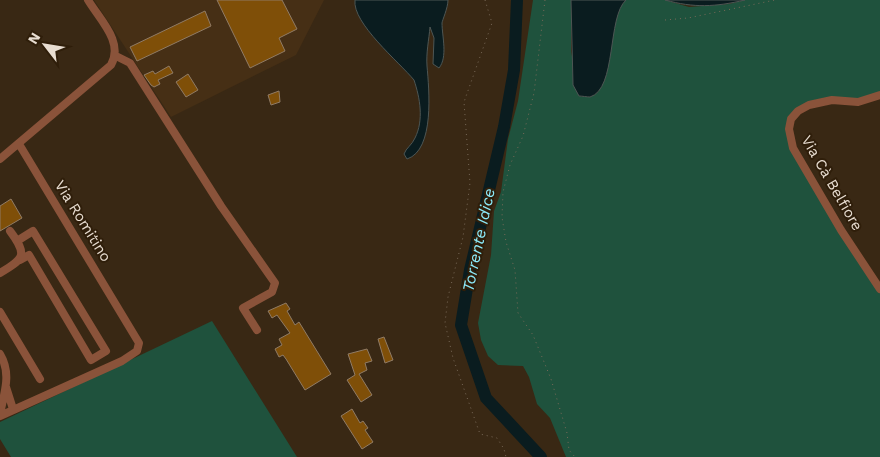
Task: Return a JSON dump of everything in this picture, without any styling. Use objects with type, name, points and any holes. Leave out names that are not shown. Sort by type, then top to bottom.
[{"type":"street","points":[[0,159],[111,65],[116,56],[116,44],[88,0]]},
{"type":"street","points":[[116,56],[130,63],[221,206],[276,283],[272,292],[242,308],[257,330]]},
{"type":"street","name":"Via Cà Belfiore","points":[[880,94],[858,102],[832,100],[809,105],[798,111],[791,119],[789,128],[793,148],[841,230],[880,289]]},
{"type":"street","name":"Via Romitino","points":[[0,415],[122,361],[137,351],[140,343],[19,144]]},
{"type":"street","points":[[10,231],[17,241],[22,254],[20,260]]},
{"type":"street","points":[[0,272],[29,255],[91,360],[106,351],[33,231],[17,241]]},
{"type":"street","points":[[0,312],[40,379]]},
{"type":"street","points":[[0,354],[6,368],[6,387],[0,415]]},
{"type":"street","points":[[6,387],[13,409]]},
{"type":"path","points":[[485,0],[492,23],[464,102],[470,183],[463,237],[448,297],[445,323],[454,358],[480,434],[496,438],[506,457]]},
{"type":"path","points":[[545,0],[543,30],[534,93],[523,136],[510,165],[503,192],[502,217],[506,242],[515,270],[518,313],[533,334],[551,380],[567,433],[569,450],[575,457]]},
{"type":"path","points":[[665,20],[688,18],[775,0]]},
{"type":"shaded area","points":[[94,0],[324,0],[296,55],[171,117]]},
{"type":"shaded area","points":[[355,0],[448,0],[442,23],[444,46],[442,63],[439,68],[433,64],[434,38],[430,27],[427,56],[429,103],[426,132],[422,144],[416,153],[407,159],[404,154],[418,131],[420,116],[418,94],[414,80],[368,31],[356,9]]},
{"type":"shaded area","points":[[571,0],[626,0],[620,9],[616,21],[604,81],[599,91],[590,97],[579,96],[573,85]]},
{"type":"shaded area","points":[[665,0],[745,0],[705,6]]},
{"type":"green space","points":[[533,0],[571,0],[571,51],[579,96],[590,97],[598,91],[604,81],[616,22],[620,9],[626,0],[665,0],[689,7],[729,4],[745,0],[880,0],[880,94],[863,101],[826,98],[793,112],[789,143],[880,293],[880,457],[566,457],[550,418],[537,404],[529,377],[523,366],[498,365],[488,356],[481,340],[478,323],[491,255],[494,211],[501,192],[508,139],[518,101]]},
{"type":"green space","points":[[212,321],[297,457],[11,457],[0,439],[0,422]]},
{"type":"building","points":[[217,0],[282,0],[297,29],[279,38],[285,51],[250,68]]},
{"type":"building","points":[[205,11],[211,26],[137,61],[130,47]]},
{"type":"building","points":[[169,66],[173,73],[158,80],[160,84],[154,87],[144,75],[153,71],[155,74]]},
{"type":"building","points":[[188,74],[198,90],[186,97],[176,82]]},
{"type":"building","points":[[279,91],[280,102],[271,105],[268,95]]},
{"type":"building","points":[[11,199],[22,218],[0,231],[0,206]]},
{"type":"building","points":[[286,303],[290,309],[287,311],[295,325],[299,322],[331,374],[305,390],[286,359],[283,355],[279,357],[275,349],[282,345],[279,339],[290,333],[277,315],[272,318],[268,311]]},
{"type":"building","points":[[384,337],[393,360],[385,363],[378,339]]},
{"type":"building","points":[[367,349],[372,361],[365,363],[367,370],[359,374],[372,395],[361,402],[347,380],[355,375],[348,354]]},
{"type":"building","points":[[352,409],[360,423],[363,421],[368,428],[365,430],[373,442],[362,449],[341,416]]},
{"type":"waterway","name":"Torrente Idice","points":[[517,0],[514,70],[504,127],[470,270],[461,325],[486,398],[541,457]]}]
